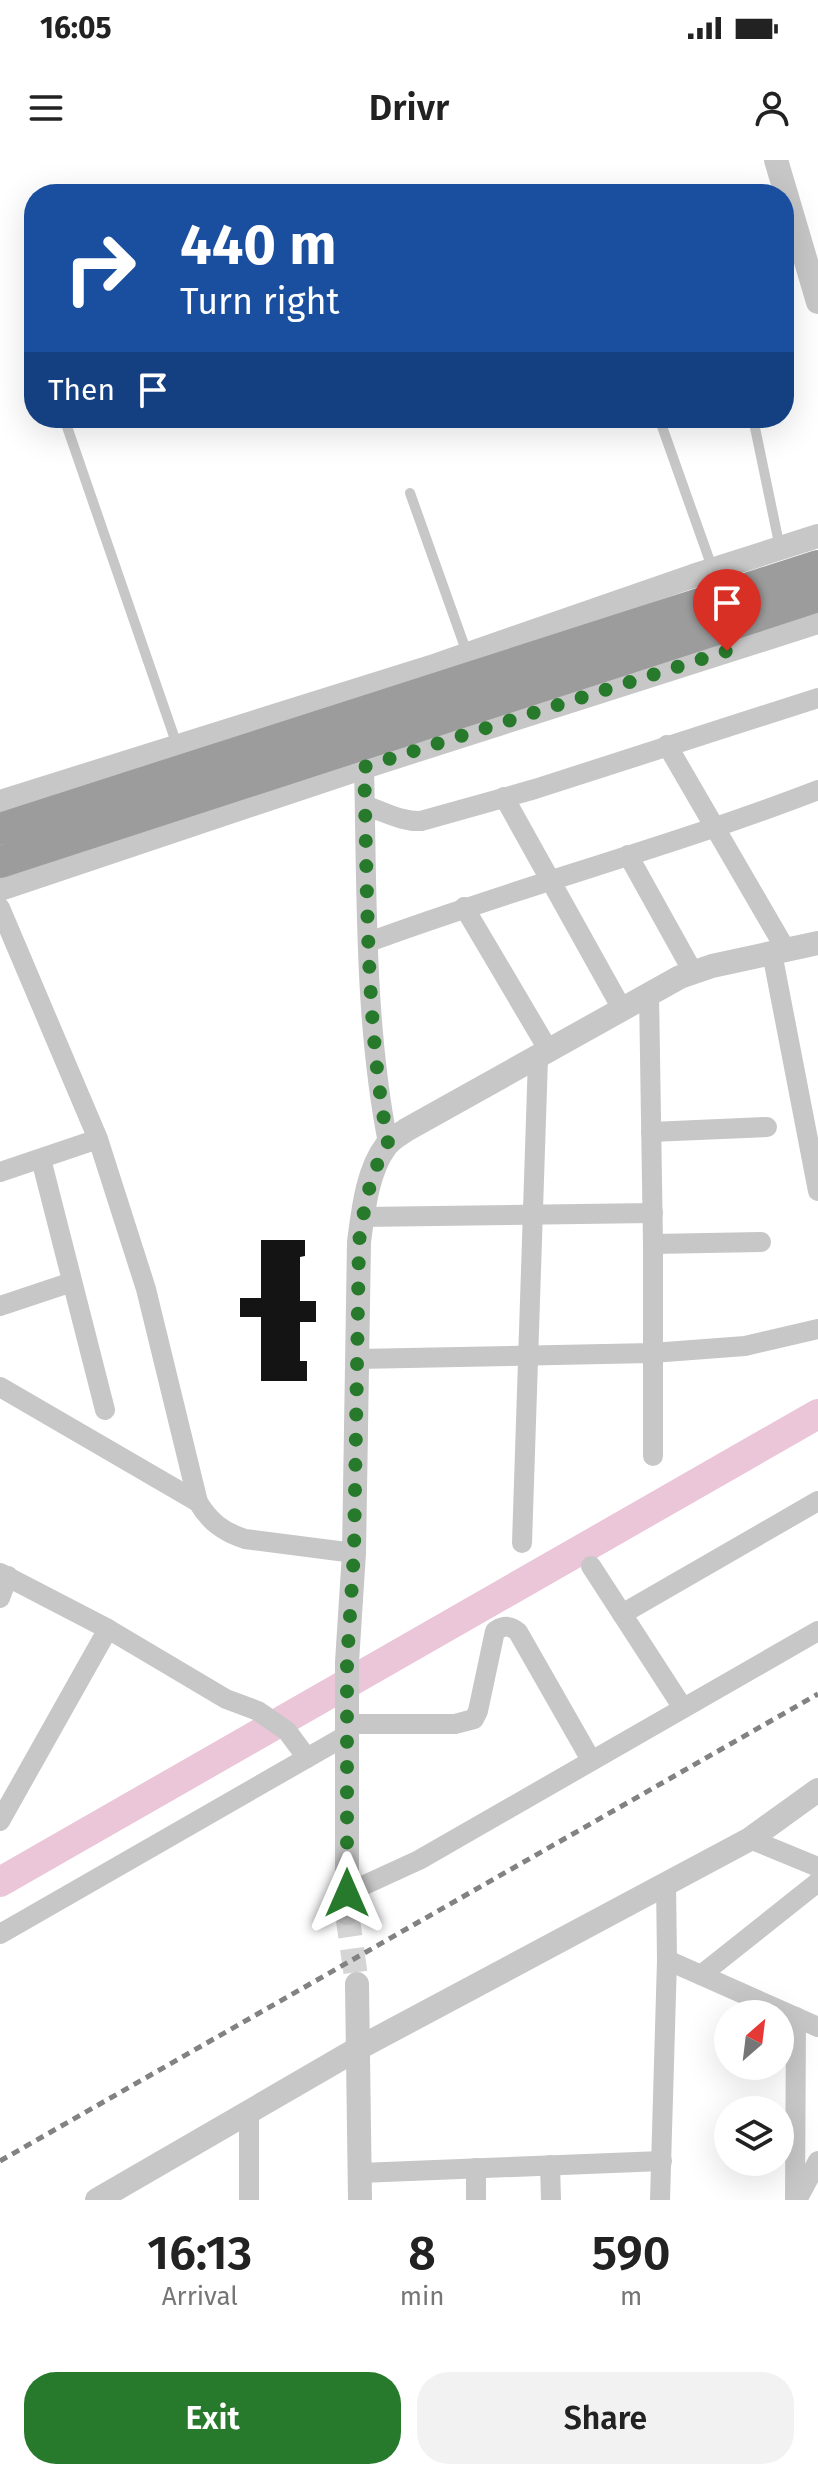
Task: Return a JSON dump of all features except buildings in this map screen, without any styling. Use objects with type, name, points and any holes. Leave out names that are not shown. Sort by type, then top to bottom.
[{"type":"highway","points":[[0,829],[818,566]]},
{"type":"highway","points":[[0,862],[818,596]]},
{"type":"street","points":[[776,160],[781,184]]},
{"type":"street","points":[[794,233],[816,286]]},
{"type":"street","points":[[0,802],[468,654],[818,536]]},
{"type":"street","points":[[0,889],[364,767],[818,622]]},
{"type":"street","points":[[365,806],[383,810],[404,821],[421,821],[818,698]]},
{"type":"street","points":[[667,745],[779,952],[811,1115],[818,1191]]},
{"type":"street","points":[[364,767],[372,1027],[380,1103],[388,1143]]},
{"type":"street","points":[[369,942],[464,907],[713,828],[818,790]]},
{"type":"street","points":[[504,797],[622,1009]]},
{"type":"street","points":[[628,855],[693,972]]},
{"type":"street","points":[[464,907],[543,1055],[532,1215],[522,1543]]},
{"type":"street","points":[[0,908],[98,1139],[146,1289],[198,1502],[207,1517],[228,1534],[245,1539],[354,1553]]},
{"type":"street","points":[[347,1903],[347,1662],[354,1553],[359,1242],[362,1217],[377,1162],[388,1143],[406,1130],[649,993],[693,972],[818,943]]},
{"type":"street","points":[[649,993],[653,1456]]},
{"type":"street","points":[[651,1132],[767,1127]]},
{"type":"street","points":[[0,1172],[98,1139]]},
{"type":"street","points":[[41,1159],[105,1410]]},
{"type":"street","points":[[362,1217],[653,1213]]},
{"type":"street","points":[[653,1244],[761,1242]]},
{"type":"street","points":[[0,1306],[72,1282]]},
{"type":"street","points":[[357,1359],[652,1353],[745,1346],[818,1329]]},
{"type":"street","points":[[0,1387],[198,1502]]},
{"type":"street","points":[[622,1614],[818,1501]]},
{"type":"street","points":[[591,1566],[683,1708]]},
{"type":"street","points":[[0,1598],[4,1575],[108,1629],[226,1699],[258,1711],[287,1731],[307,1758]]},
{"type":"street","points":[[0,1934],[307,1758],[347,1720],[455,1724],[474,1719],[495,1631],[502,1626],[511,1626],[518,1632],[591,1760]]},
{"type":"street","points":[[0,1821],[108,1629]]},
{"type":"street","points":[[347,1903],[818,1631]]},
{"type":"street","points":[[97,2200],[132,2190],[249,2111],[359,2048],[750,1839],[818,1790]]},
{"type":"street","points":[[750,1839],[818,1867]]},
{"type":"street","points":[[701,1975],[818,1882]]},
{"type":"street","points":[[660,2200],[667,1960],[666,1883]]},
{"type":"street","points":[[667,1960],[818,2027]]},
{"type":"street","points":[[357,1984],[360,2200]]},
{"type":"street","points":[[796,2017],[796,2200]]},
{"type":"street","points":[[249,2111],[249,2200]]},
{"type":"street","points":[[360,2173],[662,2161]]},
{"type":"street","points":[[796,2200],[818,2161]]},
{"type":"street","points":[[550,2165],[551,2200]]},
{"type":"street","points":[[476,2168],[476,2200]]},
{"type":"lane","points":[[67,428],[177,746]]},
{"type":"lane","points":[[663,428],[713,570]]},
{"type":"lane","points":[[755,428],[780,548]]},
{"type":"lane","points":[[410,493],[468,654]]},
{"type":"waterway","points":[[0,1882],[818,1414]]},
{"type":"tunnel","points":[[347,1913],[357,1984]]},
{"type":"railway","points":[[0,2161],[818,1694]]},
{"type":"route","points":[[347,1893],[347,1662],[354,1553],[359,1242],[362,1217],[377,1162],[388,1143],[380,1103],[372,1027],[364,767],[727,651]]}]
